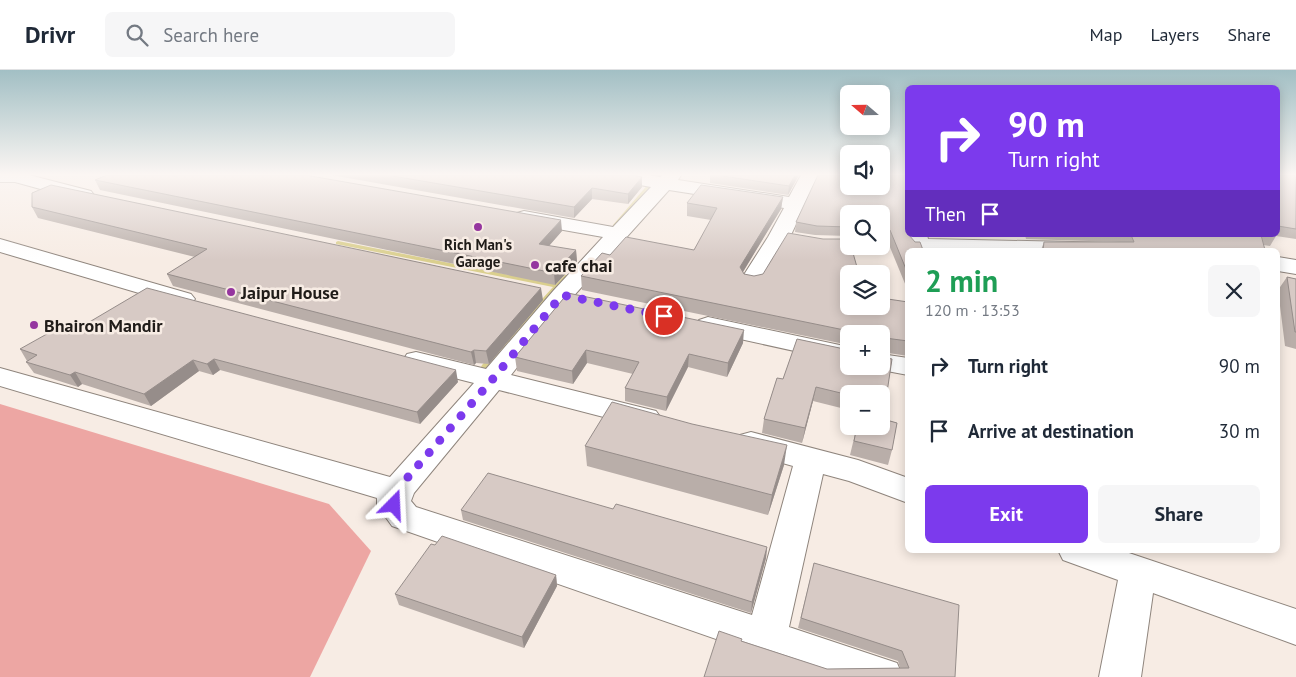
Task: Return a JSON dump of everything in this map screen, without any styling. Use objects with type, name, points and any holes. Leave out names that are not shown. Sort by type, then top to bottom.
[{"type":"street","points":[[647,203],[564,295],[397,491],[394,497],[394,505],[404,517],[882,677]]},
{"type":"street","points":[[752,280],[788,238],[795,204],[792,203]]},
{"type":"street","points":[[510,214],[619,234]]},
{"type":"street","points":[[917,237],[920,245],[992,242],[1086,248]]},
{"type":"street","points":[[0,245],[205,305]]},
{"type":"street","points":[[1280,264],[1296,266]]},
{"type":"street","points":[[687,321],[840,353]]},
{"type":"street","points":[[396,355],[668,423]]},
{"type":"street","points":[[890,364],[905,366]]},
{"type":"street","points":[[0,377],[397,491]]},
{"type":"street","points":[[726,437],[811,458],[858,472],[905,490]]},
{"type":"street","points":[[766,639],[811,458]]},
{"type":"street","points":[[1084,553],[1296,627]]},
{"type":"street","points":[[1120,677],[1138,572]]},
{"type":"shaded area","points":[[0,404],[329,504],[371,551],[310,677],[0,677]]},
{"type":"building","points":[[32,203],[138,203],[541,288],[486,351],[474,350],[471,352],[167,274],[207,249],[32,207]]},
{"type":"building","points":[[210,203],[466,203],[561,220],[539,244],[576,250],[554,273]]},
{"type":"building","points":[[553,203],[577,203],[574,207]]},
{"type":"building","points":[[689,203],[779,203],[740,267],[744,274],[754,276],[763,274],[788,233],[823,239],[840,239],[840,255],[854,255],[856,265],[840,265],[840,315],[890,315],[890,299],[905,302],[905,341],[890,339],[890,325],[840,325],[840,329],[581,276],[602,253],[610,255],[626,237],[694,250],[717,208]]},
{"type":"building","points":[[805,203],[905,203],[905,237],[911,237],[915,242],[920,242],[922,248],[905,248],[905,267],[890,230],[890,205],[840,205],[840,227],[817,226],[796,222]]},
{"type":"building","points":[[1280,203],[1296,203],[1296,229],[1280,226]]},
{"type":"building","points":[[1132,237],[1262,237],[1264,248],[1043,248],[1044,242],[1134,242]]},
{"type":"building","points":[[1287,277],[1296,279],[1296,332],[1295,332]]},
{"type":"building","points":[[147,288],[456,370],[417,412],[214,359],[207,364],[193,360],[144,394],[75,372],[70,375],[26,362],[37,355],[20,349],[54,330],[69,334]]},
{"type":"building","points":[[568,293],[744,330],[728,363],[689,354],[667,397],[625,388],[639,362],[586,350],[572,371],[515,357]]},
{"type":"building","points":[[797,339],[840,348],[840,375],[890,375],[888,385],[840,385],[840,393],[816,387],[805,428],[764,419],[777,378],[783,379]]},
{"type":"building","points":[[612,402],[692,424],[787,445],[772,495],[585,446]]},
{"type":"building","points":[[890,421],[897,423],[892,450],[854,441],[855,435],[890,435]]},
{"type":"building","points":[[488,473],[613,509],[616,504],[767,547],[752,602],[461,510]]},
{"type":"building","points":[[442,536],[556,575],[522,637],[395,594],[431,544],[435,545]]},
{"type":"building","points":[[814,563],[959,605],[955,677],[704,677],[719,631],[742,639],[741,641],[827,669],[909,668],[902,651],[801,618]]},
{"type":"waterway","points":[[615,226],[635,203]]},
{"type":"waterway","points":[[338,243],[557,286]]},
{"type":"waterway","points":[[485,367],[567,276]]},
{"type":"place","name":"Rich Man's Garage","points":[[478,227]]},
{"type":"place","name":"cafe chai","points":[[535,265]]},
{"type":"place","name":"Jaipur House","points":[[231,292]]},
{"type":"place","name":"Bhairon Mandir","points":[[34,325]]},
{"type":"route","points":[[394,505],[394,497],[402,484],[562,295],[664,316]]}]
